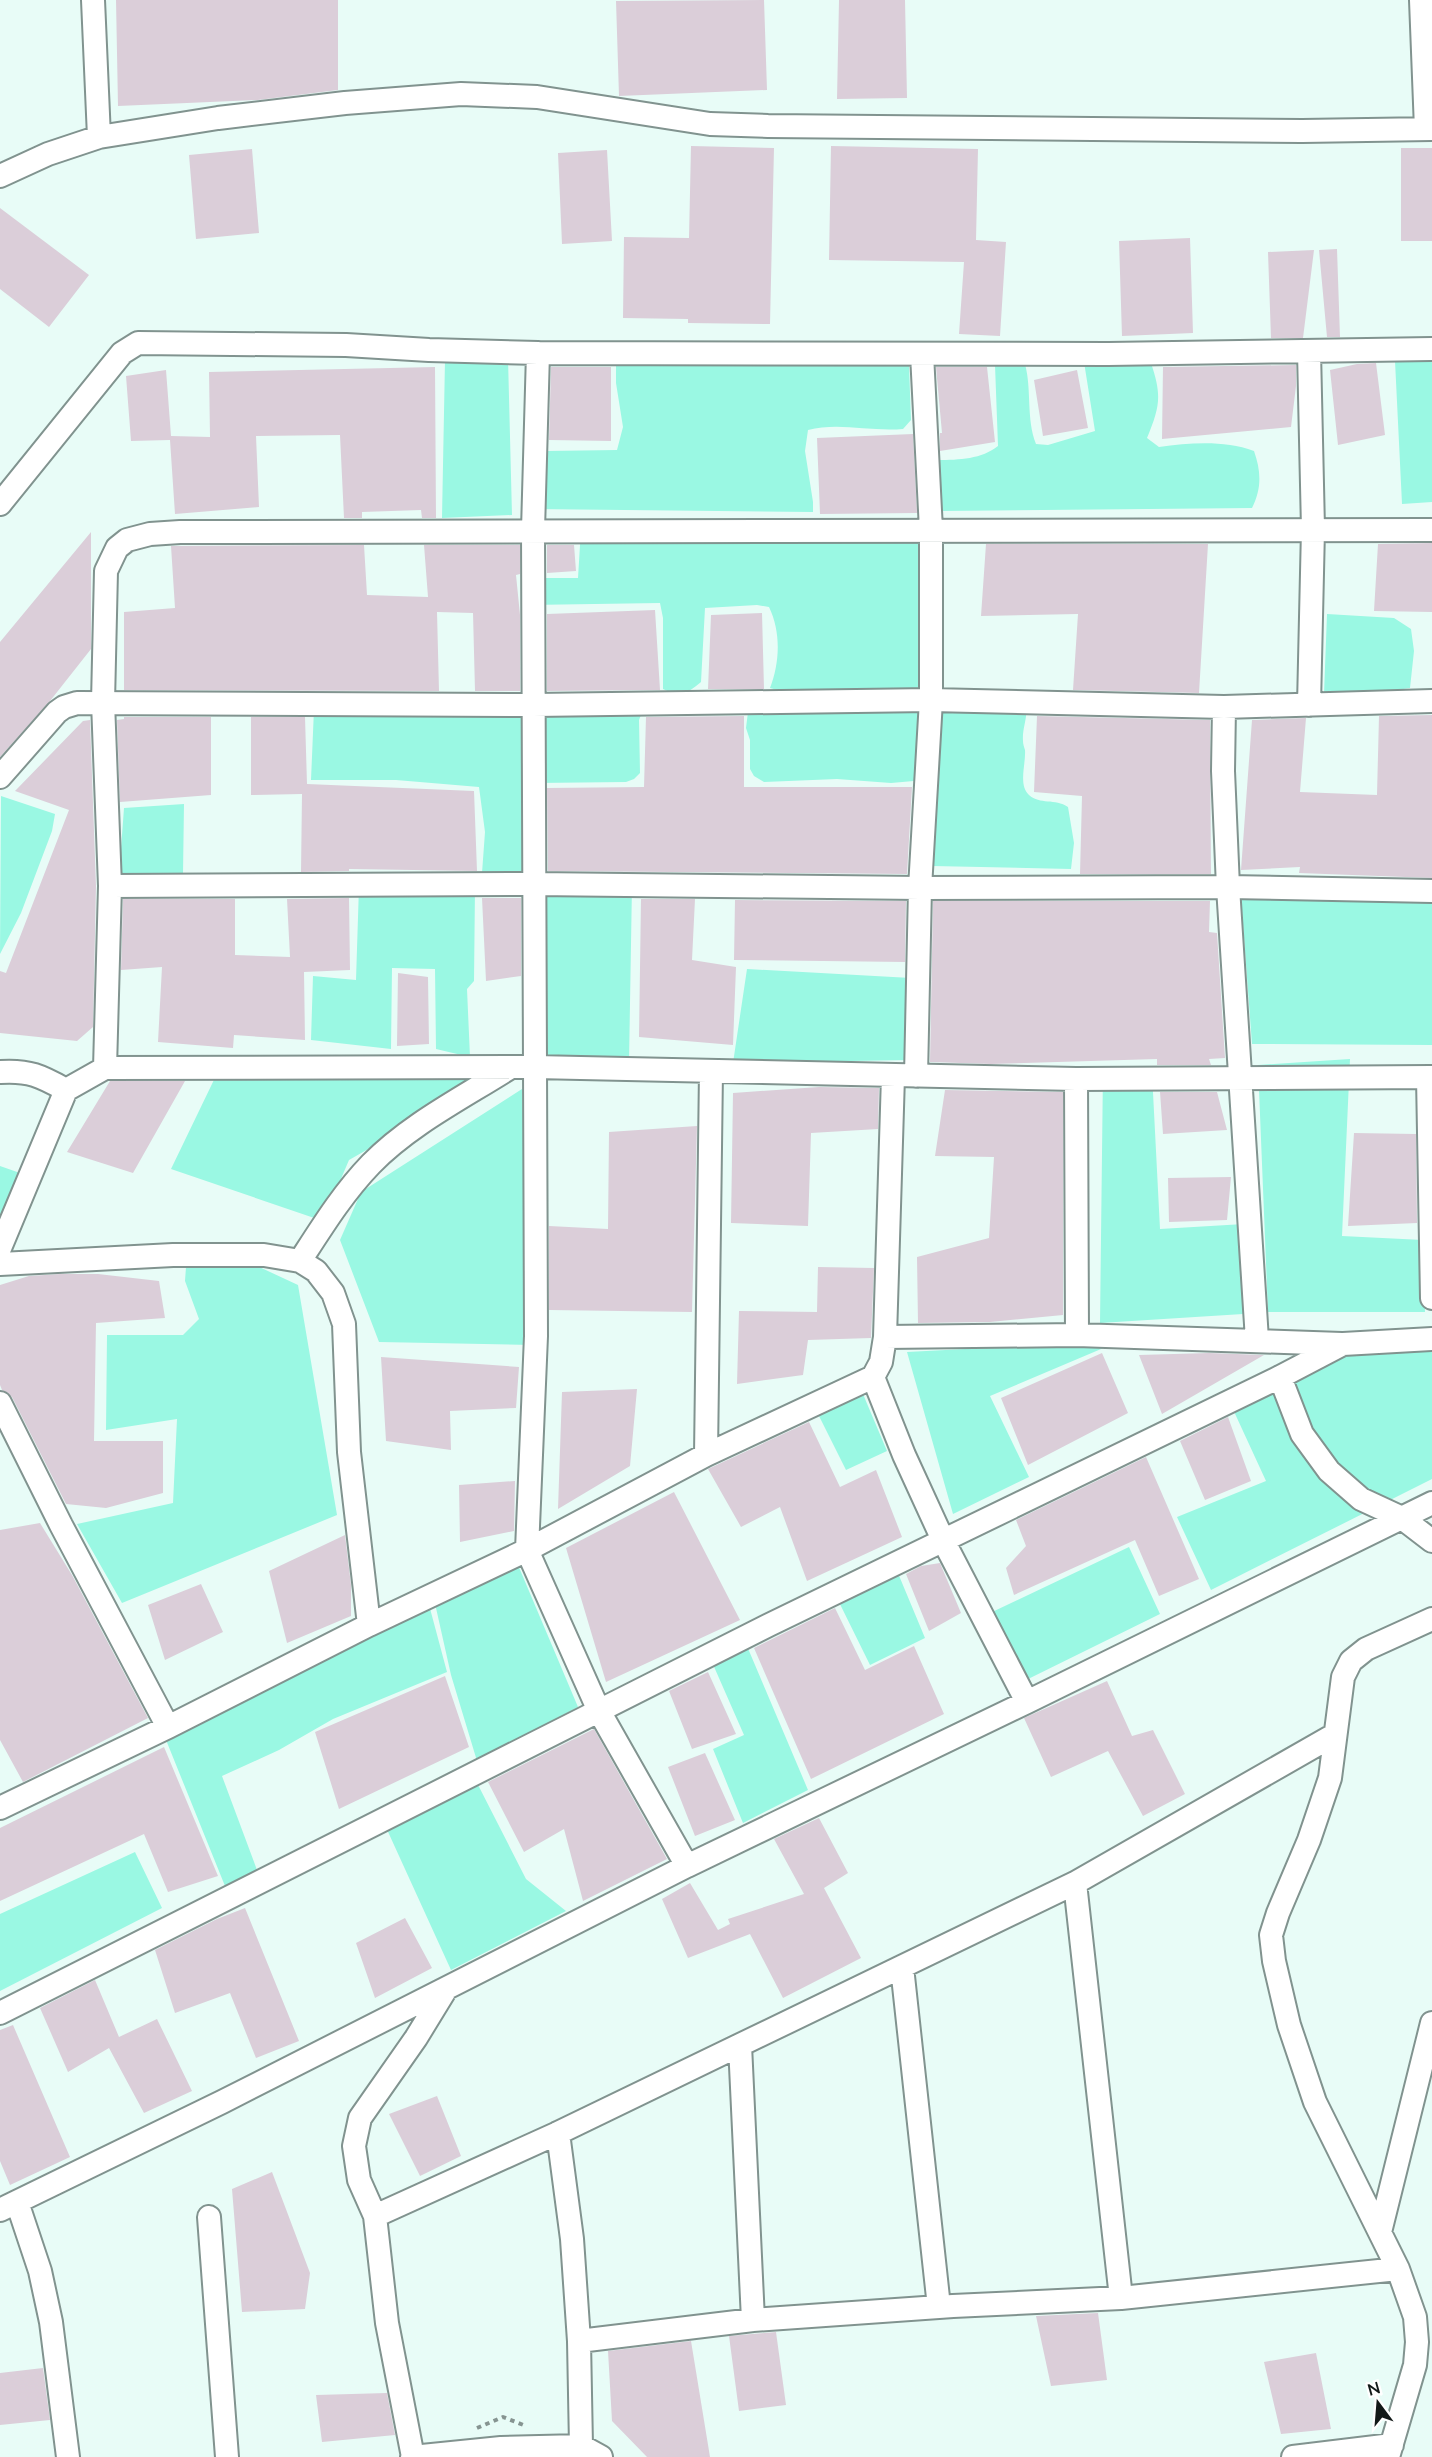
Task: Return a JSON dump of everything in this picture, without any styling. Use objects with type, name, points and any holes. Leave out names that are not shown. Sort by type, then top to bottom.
[{"type":"street","points":[[93,0],[99,137]]},
{"type":"street","points":[[0,176],[48,154],[99,137],[218,118],[333,104],[461,94],[537,97],[710,124],[1302,131],[1429,129],[1421,0]]},
{"type":"street","points":[[0,504],[122,353],[138,343],[346,345],[538,353],[1108,354],[1432,349]]},
{"type":"street","points":[[1309,351],[1312,529],[1309,705]]},
{"type":"street","points":[[538,353],[533,530],[536,1336],[527,1550],[599,1711],[687,1866]]},
{"type":"street","points":[[916,1076],[920,888],[931,700],[932,530],[922,354]]},
{"type":"street","points":[[105,1068],[110,886],[103,702],[106,571],[117,548],[138,535],[180,532],[533,530],[1432,530]]},
{"type":"street","points":[[0,777],[28,743],[64,707],[77,703],[534,705],[931,700],[1224,707],[1432,701]]},
{"type":"street","points":[[1224,707],[1223,771],[1228,888],[1257,1340]]},
{"type":"street","points":[[110,886],[534,884],[1432,891]]},
{"type":"street","points":[[300,1261],[339,1202],[373,1162],[409,1132],[511,1067]]},
{"type":"street","points":[[0,1248],[66,1090],[105,1068],[535,1067],[1076,1079],[1430,1077],[1432,1298]]},
{"type":"street","points":[[706,1455],[711,1071]]},
{"type":"street","points":[[0,1072],[28,1072],[66,1090]]},
{"type":"street","points":[[2,1804],[168,1727],[369,1625],[527,1550],[706,1455],[873,1377],[881,1362],[885,1337],[893,1076]]},
{"type":"street","points":[[1076,1079],[1077,1335]]},
{"type":"street","points":[[0,1264],[172,1255],[264,1255],[300,1261],[316,1271],[333,1293],[344,1324],[349,1452],[369,1625]]},
{"type":"street","points":[[885,1337],[1077,1335],[1164,1340],[1257,1340],[1343,1344],[1432,1339]]},
{"type":"street","points":[[0,2013],[599,1711],[1343,1344]]},
{"type":"street","points":[[873,1377],[904,1455],[943,1540],[1027,1702]]},
{"type":"street","points":[[1280,1377],[1302,1434],[1329,1472],[1361,1499],[1402,1518],[1432,1541]]},
{"type":"street","points":[[0,1403],[61,1525],[168,1727]]},
{"type":"street","points":[[68,2457],[51,2322],[40,2271],[8,2206],[446,1989],[687,1866],[1432,1503]]},
{"type":"street","points":[[1293,2457],[1390,2451],[1415,2365],[1417,2342],[1415,2316],[1398,2269],[1315,2102],[1289,2025],[1274,1961],[1271,1935],[1309,1840],[1330,1778],[1343,1677],[1352,1661],[1366,1649],[1432,1619]]},
{"type":"street","points":[[375,2216],[558,2133],[1075,1883],[1334,1735]]},
{"type":"street","points":[[1075,1883],[1121,2298]]},
{"type":"street","points":[[902,1967],[939,2307]]},
{"type":"street","points":[[446,1989],[416,2038],[360,2118],[354,2146],[359,2180],[375,2216],[387,2323],[412,2457],[501,2448],[581,2446],[601,2457]]},
{"type":"street","points":[[1380,2232],[1432,2023]]},
{"type":"street","points":[[740,2045],[753,2320]]},
{"type":"street","points":[[558,2133],[572,2239],[579,2341],[581,2446]]},
{"type":"street","points":[[209,2217],[226,2457]]},
{"type":"street","points":[[579,2341],[753,2320],[939,2307],[1121,2298],[1398,2269]]},
{"type":"green space","points":[[508,358],[512,515],[442,518],[445,360]]},
{"type":"green space","points":[[1395,361],[1432,362],[1432,502],[1402,504]]},
{"type":"green space","points":[[1084,362],[1151,363],[1157,384],[1158,401],[1147,438],[1159,447],[1219,444],[1254,451],[1259,480],[1258,493],[1252,508],[941,511],[938,460],[978,456],[998,446],[995,365],[1025,364],[1033,434],[1036,444],[1048,445],[1095,431]]},
{"type":"green space","points":[[616,365],[909,366],[911,420],[903,429],[831,427],[808,430],[805,451],[813,512],[531,509],[546,451],[617,450],[623,427],[616,383]]},
{"type":"green space","points":[[928,525],[929,690],[781,691],[770,688],[777,658],[776,627],[769,607],[757,605],[705,608],[701,682],[684,693],[669,692],[663,689],[663,618],[660,603],[529,605],[528,578],[578,578],[581,529]]},
{"type":"green space","points":[[1327,614],[1394,618],[1411,629],[1414,651],[1410,688],[1324,694]]},
{"type":"green space","points":[[927,701],[925,780],[891,783],[837,779],[764,782],[754,776],[750,769],[750,740],[746,728],[748,712]]},
{"type":"green space","points":[[939,702],[1026,705],[1023,736],[1024,786],[1033,798],[1068,807],[1074,843],[1071,869],[932,866]]},
{"type":"green space","points":[[528,708],[532,872],[482,873],[485,832],[479,787],[396,780],[311,780],[314,709]]},
{"type":"green space","points":[[536,708],[643,710],[639,720],[640,773],[634,779],[626,782],[536,783]]},
{"type":"green space","points":[[1,796],[55,814],[52,831],[21,913],[0,954]]},
{"type":"green space","points":[[184,804],[183,874],[119,876],[124,808]]},
{"type":"green space","points":[[542,884],[632,885],[629,1063],[543,1062]]},
{"type":"green space","points":[[1240,884],[1432,889],[1432,1045],[1252,1044]]},
{"type":"green space","points":[[359,886],[475,888],[474,981],[467,989],[470,1057],[436,1049],[435,969],[392,968],[391,1049],[311,1040],[313,976],[356,980]]},
{"type":"green space","points":[[747,969],[911,978],[910,1060],[733,1063]]},
{"type":"green space","points":[[225,1057],[504,1072],[349,1160],[323,1221],[171,1169]]},
{"type":"green space","points":[[1350,1059],[1342,1236],[1423,1240],[1425,1312],[1268,1312],[1258,1065]]},
{"type":"green space","points":[[1103,1069],[1152,1073],[1160,1229],[1244,1224],[1243,1314],[1100,1323]]},
{"type":"green space","points":[[522,1089],[532,1345],[379,1342],[340,1240],[361,1192]]},
{"type":"green space","points":[[0,1166],[20,1173],[0,1236]]},
{"type":"green space","points":[[255,1265],[298,1285],[337,1515],[122,1603],[77,1524],[173,1503],[177,1419],[106,1430],[107,1335],[183,1335],[199,1319],[185,1281],[186,1267]]},
{"type":"green space","points":[[1432,1332],[1432,1479],[1211,1590],[1177,1517],[1266,1481],[1231,1405],[1371,1335]]},
{"type":"green space","points":[[1120,1341],[990,1396],[1029,1477],[953,1514],[907,1352]]},
{"type":"green space","points":[[860,1387],[887,1451],[846,1470],[814,1406]]},
{"type":"green space","points":[[1129,1547],[1160,1614],[1020,1683],[990,1613]]},
{"type":"green space","points":[[518,1565],[578,1707],[477,1761],[451,1675],[434,1599]]},
{"type":"green space","points":[[895,1566],[925,1638],[870,1665],[835,1594]]},
{"type":"green space","points":[[428,1601],[447,1672],[333,1719],[279,1750],[222,1776],[257,1870],[225,1886],[164,1735]]},
{"type":"green space","points":[[744,1639],[808,1790],[743,1823],[713,1749],[744,1735],[708,1653]]},
{"type":"green space","points":[[474,1777],[526,1879],[566,1911],[451,1970],[384,1823]]},
{"type":"green space","points":[[135,1852],[162,1908],[0,1991],[0,1914]]},
{"type":"building","points":[[116,0],[338,0],[338,90],[258,100],[118,106]]},
{"type":"building","points":[[764,0],[767,90],[619,96],[616,1]]},
{"type":"building","points":[[839,0],[905,0],[907,98],[837,99]]},
{"type":"building","points":[[691,146],[774,148],[770,324],[688,323],[688,319],[623,318],[624,237],[689,238]]},
{"type":"building","points":[[831,146],[978,149],[976,240],[1006,242],[1000,336],[959,334],[964,262],[829,260]]},
{"type":"building","points":[[1401,148],[1432,148],[1432,241],[1401,241]]},
{"type":"building","points":[[252,149],[259,233],[196,239],[189,155]]},
{"type":"building","points":[[607,150],[612,241],[562,244],[558,153]]},
{"type":"building","points":[[0,208],[89,275],[49,327],[0,289]]},
{"type":"building","points":[[1190,238],[1193,333],[1122,336],[1119,241]]},
{"type":"building","points":[[1337,249],[1340,337],[1327,337],[1319,250]]},
{"type":"building","points":[[1314,250],[1303,338],[1271,338],[1268,252]]},
{"type":"building","points":[[1376,363],[1385,435],[1338,445],[1330,370],[1357,364]]},
{"type":"building","points":[[1296,365],[1291,427],[1162,439],[1163,367]]},
{"type":"building","points":[[435,367],[436,518],[422,518],[421,510],[362,512],[362,518],[344,518],[340,435],[256,436],[259,507],[175,514],[170,440],[131,441],[126,376],[166,370],[171,436],[210,437],[209,372]]},
{"type":"building","points":[[551,367],[611,367],[611,441],[549,440]]},
{"type":"building","points":[[936,367],[987,367],[995,442],[940,451],[940,433],[942,433]]},
{"type":"building","points":[[1077,370],[1088,428],[1043,436],[1034,380]]},
{"type":"building","points":[[913,434],[917,513],[820,514],[817,438]]},
{"type":"building","points":[[91,532],[91,649],[50,701],[0,757],[0,642]]},
{"type":"building","points":[[1432,543],[1432,612],[1374,611],[1378,544]]},
{"type":"building","points":[[986,544],[1208,544],[1199,693],[1073,690],[1078,614],[981,616]]},
{"type":"building","points":[[364,545],[367,595],[428,597],[424,545],[520,545],[520,574],[516,575],[520,615],[520,691],[475,691],[473,613],[437,612],[439,691],[124,690],[124,612],[175,608],[171,546]]},
{"type":"building","points":[[547,545],[574,545],[576,571],[547,573]]},
{"type":"building","points":[[655,610],[660,690],[547,691],[547,614]]},
{"type":"building","points":[[762,613],[764,689],[708,689],[711,615]]},
{"type":"building","points":[[1432,715],[1432,878],[1299,873],[1300,867],[1241,870],[1252,720],[1306,718],[1300,792],[1377,795],[1379,716]]},
{"type":"building","points":[[744,716],[744,787],[912,787],[907,874],[548,871],[547,788],[644,787],[646,717]]},
{"type":"building","points":[[1037,716],[1210,720],[1211,874],[1080,874],[1082,796],[1034,792]]},
{"type":"building","points":[[124,717],[211,717],[211,795],[120,802],[117,720],[124,719]]},
{"type":"building","points":[[251,717],[305,717],[307,784],[474,791],[477,871],[349,869],[349,871],[301,872],[302,794],[251,795]]},
{"type":"building","points":[[90,720],[96,886],[93,1027],[77,1041],[0,1033],[0,971],[6,973],[69,810],[15,791],[83,721]]},
{"type":"building","points":[[349,898],[350,970],[304,972],[305,1040],[234,1035],[233,1048],[158,1042],[162,967],[121,970],[123,899],[235,899],[235,955],[290,957],[287,899]]},
{"type":"building","points":[[482,898],[521,898],[521,976],[486,981]]},
{"type":"building","points":[[641,899],[695,899],[692,960],[736,967],[733,1045],[639,1037]]},
{"type":"building","points":[[735,900],[906,901],[905,962],[734,960]]},
{"type":"building","points":[[933,901],[1210,901],[1209,932],[1217,933],[1225,1058],[1209,1059],[1211,1065],[1157,1065],[1157,1059],[991,1064],[930,1062]]},
{"type":"building","points":[[398,973],[428,977],[429,1044],[397,1046]]},
{"type":"building","points":[[110,1081],[185,1081],[133,1173],[67,1152]]},
{"type":"building","points":[[819,1087],[879,1088],[878,1129],[811,1133],[808,1226],[731,1223],[733,1093]]},
{"type":"building","points":[[945,1090],[1063,1092],[1063,1315],[990,1322],[918,1323],[917,1257],[989,1238],[994,1157],[935,1156]]},
{"type":"building","points":[[1160,1092],[1217,1092],[1227,1130],[1163,1134]]},
{"type":"building","points":[[697,1126],[692,1312],[549,1310],[549,1226],[608,1229],[609,1132]]},
{"type":"building","points":[[1354,1133],[1416,1134],[1417,1223],[1348,1226]]},
{"type":"building","points":[[1231,1177],[1227,1220],[1169,1222],[1168,1178]]},
{"type":"building","points":[[818,1267],[874,1268],[871,1338],[808,1340],[803,1375],[737,1384],[739,1311],[817,1312]]},
{"type":"building","points":[[98,1274],[159,1281],[165,1318],[96,1323],[94,1441],[163,1441],[163,1493],[106,1508],[66,1504],[12,1397],[2,1390],[0,1385],[0,1285],[29,1276]]},
{"type":"building","points":[[1102,1353],[1128,1413],[1028,1465],[1001,1398]]},
{"type":"building","points":[[1209,1353],[1264,1355],[1162,1414],[1139,1355]]},
{"type":"building","points":[[381,1357],[519,1367],[516,1408],[450,1411],[451,1450],[386,1441]]},
{"type":"building","points":[[637,1389],[630,1466],[558,1509],[562,1392]]},
{"type":"building","points":[[1228,1417],[1251,1481],[1205,1500],[1180,1441]]},
{"type":"building","points":[[809,1422],[840,1487],[876,1470],[902,1537],[807,1581],[780,1507],[741,1527],[708,1469]]},
{"type":"building","points":[[1146,1457],[1199,1579],[1159,1596],[1135,1540],[1014,1595],[1006,1568],[1026,1546],[1016,1520]]},
{"type":"building","points":[[515,1481],[514,1531],[460,1542],[459,1485]]},
{"type":"building","points":[[674,1492],[740,1620],[606,1682],[566,1548]]},
{"type":"building","points":[[40,1523],[72,1575],[148,1718],[23,1782],[0,1740],[0,1530]]},
{"type":"building","points":[[345,1535],[351,1585],[351,1616],[287,1643],[269,1571]]},
{"type":"building","points":[[940,1563],[961,1613],[929,1631],[906,1574],[921,1566]]},
{"type":"building","points":[[201,1584],[223,1632],[165,1660],[148,1605]]},
{"type":"building","points":[[835,1608],[865,1670],[914,1646],[944,1714],[811,1779],[754,1648]]},
{"type":"building","points":[[708,1672],[736,1734],[692,1749],[669,1691]]},
{"type":"building","points":[[445,1676],[469,1747],[339,1809],[315,1732]]},
{"type":"building","points":[[1107,1681],[1132,1736],[1153,1730],[1185,1794],[1143,1816],[1108,1751],[1051,1777],[1024,1718]]},
{"type":"building","points":[[594,1729],[667,1859],[583,1901],[564,1829],[524,1852],[488,1782]]},
{"type":"building","points":[[164,1747],[218,1876],[168,1892],[144,1834],[0,1901],[0,1828]]},
{"type":"building","points":[[705,1753],[735,1820],[695,1836],[668,1767]]},
{"type":"building","points":[[819,1818],[848,1873],[824,1888],[861,1958],[783,1998],[750,1934],[688,1958],[662,1899],[690,1883],[718,1930],[730,1924],[728,1919],[804,1894],[774,1839]]},
{"type":"building","points":[[245,1908],[299,2041],[256,2058],[230,1993],[175,2013],[155,1950],[217,1919]]},
{"type":"building","points":[[405,1918],[432,1968],[375,1998],[356,1943]]},
{"type":"building","points":[[95,1980],[119,2037],[157,2019],[192,2091],[144,2113],[109,2048],[68,2072],[40,2008]]},
{"type":"building","points":[[13,2025],[70,2157],[10,2185],[0,2161],[0,2030]]},
{"type":"building","points":[[437,2096],[461,2156],[420,2176],[389,2114]]},
{"type":"building","points":[[272,2172],[310,2273],[305,2309],[242,2312],[232,2189]]},
{"type":"building","points":[[1098,2313],[1107,2380],[1051,2386],[1036,2316]]},
{"type":"building","points":[[776,2332],[786,2405],[739,2411],[729,2336]]},
{"type":"building","points":[[691,2341],[710,2457],[647,2457],[612,2421],[608,2351]]},
{"type":"building","points":[[1316,2353],[1331,2429],[1281,2434],[1264,2362]]},
{"type":"building","points":[[43,2368],[50,2420],[0,2425],[0,2373]]},
{"type":"building","points":[[387,2393],[395,2435],[322,2442],[316,2395]]}]
